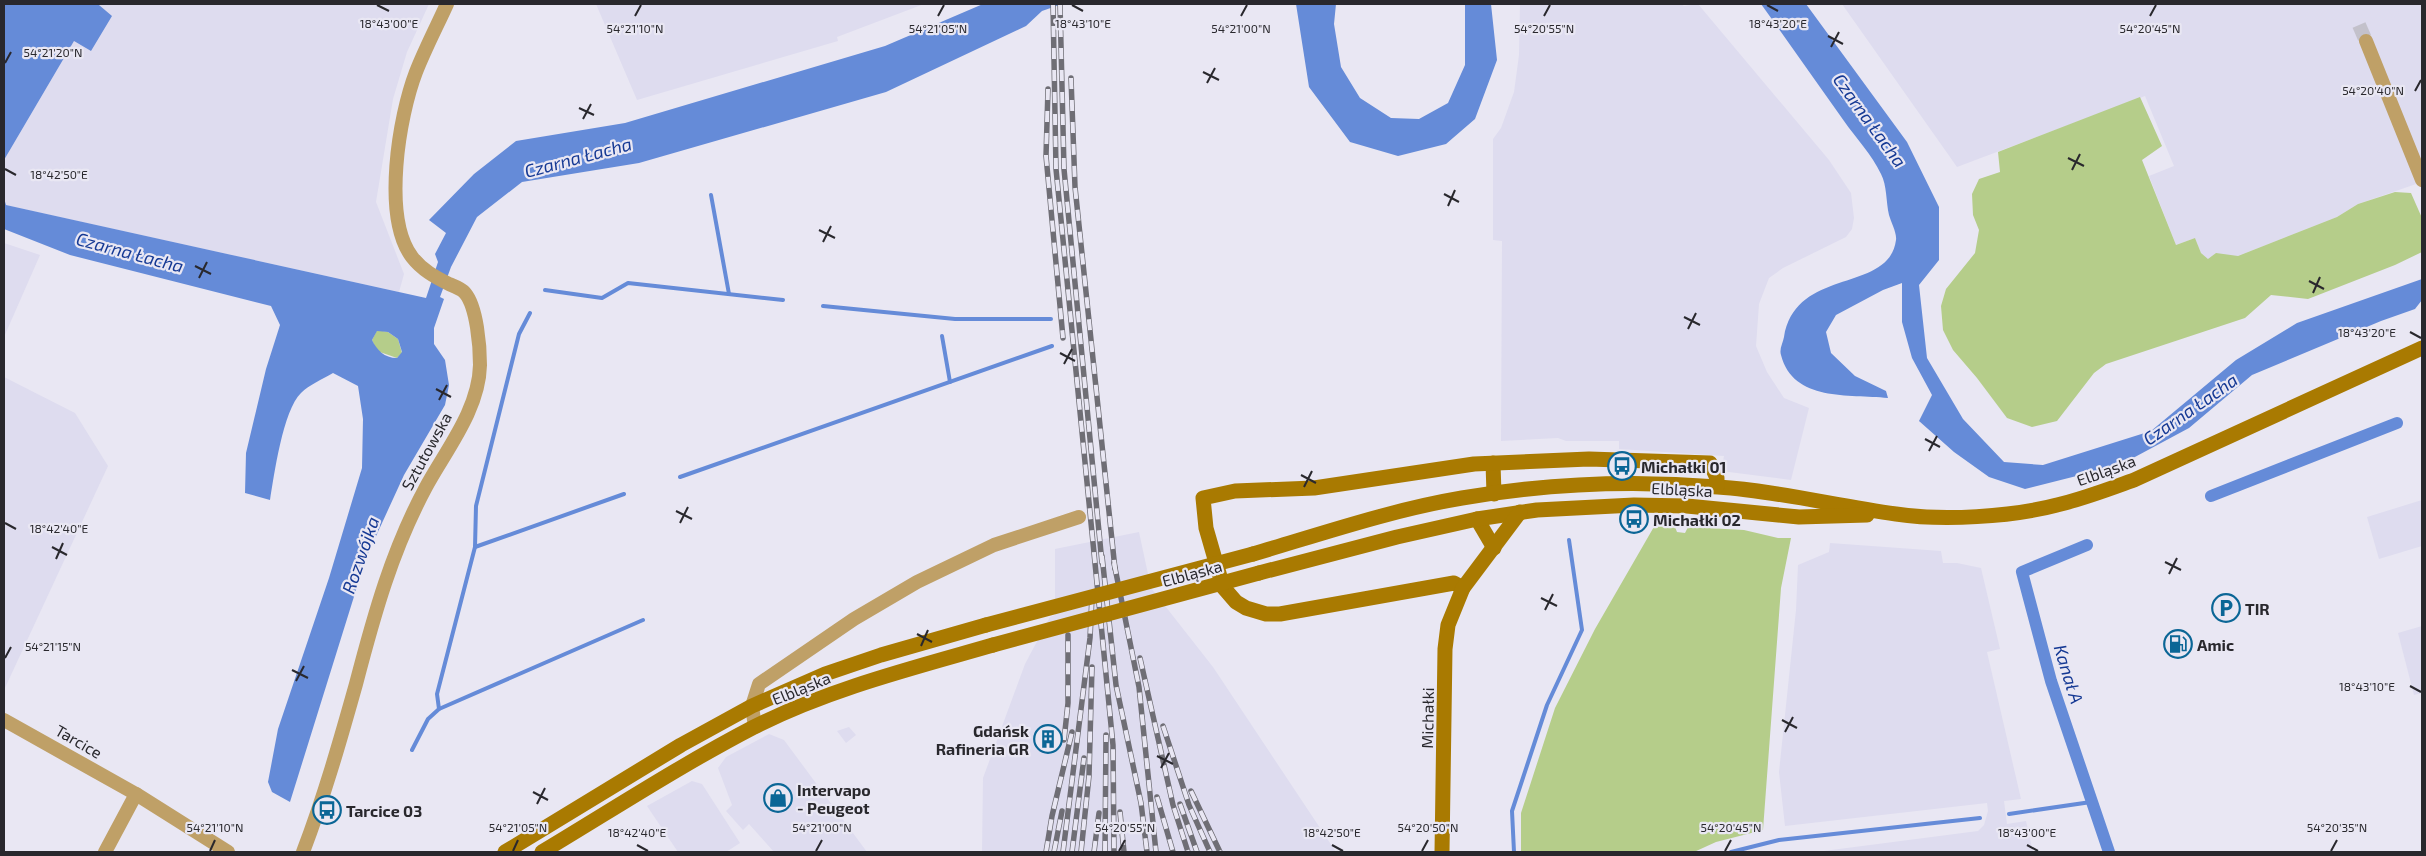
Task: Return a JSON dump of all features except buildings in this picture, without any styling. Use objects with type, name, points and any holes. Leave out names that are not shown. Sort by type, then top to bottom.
[{"type":"main road","name":"Elbląska","points":[[505,852],[681,745],[752,706],[826,674],[881,655],[986,625],[1253,554],[1372,520],[1461,498],[1577,486],[1717,486],[1793,496],[1920,517],[1998,514],[2042,509],[2092,495],[2134,480],[2422,348]]},
{"type":"main road","name":"Elbląska","points":[[1464,588],[1454,583],[1280,614],[1257,612],[1236,602],[1223,587],[1206,528],[1203,498],[1235,492],[1314,488],[1452,466],[1589,459],[1710,463],[1717,478],[1717,486]]},
{"type":"main road","points":[[1493,463],[1494,494]]},
{"type":"main road","name":"Elbląska","points":[[542,852],[668,775],[755,726],[832,694],[886,676],[994,645],[1397,536],[1476,519],[1520,512],[1634,504],[1688,506],[1799,518],[1896,514]]},
{"type":"main road","name":"Michałki","points":[[1442,852],[1445,649],[1448,625],[1464,588],[1520,512]]},
{"type":"main road","points":[[1476,519],[1494,548]]},
{"type":"street","name":"Sztutowska","points":[[303,852],[327,784],[375,609],[390,564],[410,516],[465,418],[478,382],[480,367],[475,319],[465,292],[426,272],[411,256],[401,236],[396,212],[400,137],[416,73],[447,4]]},
{"type":"street","points":[[2366,42],[2422,180]]},
{"type":"street","name":"Elbląska","points":[[752,706],[759,684],[854,618],[917,582],[994,545],[1079,517]]},
{"type":"street","points":[[752,706],[755,726]]},
{"type":"street","name":"Tarcice","points":[[4,720],[136,794],[228,852]]},
{"type":"street","points":[[105,852],[136,794]]},
{"type":"shaded area","points":[[100,4],[429,4],[407,52],[393,99],[376,202],[404,274],[399,292],[5,205],[4,160],[74,41],[91,51]]},
{"type":"shaded area","points":[[596,4],[924,4],[837,37],[838,41],[637,100]]},
{"type":"shaded area","points":[[1520,4],[1681,4],[1684,6],[1698,4],[1829,160],[1851,193],[1854,218],[1852,229],[1846,237],[1783,268],[1769,278],[1759,304],[1756,346],[1767,372],[1784,398],[1809,408],[1791,480],[1721,471],[1724,456],[1619,449],[1619,441],[1566,441],[1558,438],[1501,441],[1502,241],[1493,240],[1493,139],[1501,128],[1514,92],[1519,55]]},
{"type":"shaded area","points":[[1842,4],[2422,4],[2422,182],[2358,204],[2337,217],[2215,265],[2201,253],[2195,238],[2176,245],[2149,176],[2174,166],[2145,96],[1957,167]]},
{"type":"shaded area","points":[[4,243],[40,255],[4,337]]},
{"type":"shaded area","points":[[4,377],[75,413],[108,466],[4,690]]},
{"type":"shaded area","points":[[2422,500],[2422,546],[2379,559],[2367,517]]},
{"type":"shaded area","points":[[1139,532],[1151,588],[1213,667],[1336,852],[982,852],[983,778],[1025,664],[1050,617],[1055,615],[1055,549]]},
{"type":"shaded area","points":[[1830,543],[1941,551],[1943,563],[1957,563],[1981,568],[2000,649],[1987,652],[2021,799],[2004,801],[2007,824],[2026,821],[2033,852],[1816,852],[1978,831],[1984,825],[1988,811],[1987,803],[1785,826],[1779,772],[1796,610],[1798,565],[1829,552]]},
{"type":"shaded area","points":[[2422,626],[2422,693],[2414,695],[2398,633]]},
{"type":"shaded area","points":[[849,727],[856,735],[846,743],[837,731]]},
{"type":"shaded area","name":"Intervapo - Peugeot","points":[[769,734],[784,740],[867,852],[774,852],[749,824],[743,830],[726,811],[732,805],[718,768],[726,757]]},
{"type":"shaded area","points":[[692,781],[702,784],[740,843],[726,852],[678,852],[647,806]]},
{"type":"green space","points":[[2140,97],[2162,146],[2142,160],[2176,245],[2195,238],[2201,253],[2208,259],[2216,253],[2238,256],[2337,217],[2358,204],[2395,192],[2411,193],[2422,218],[2422,252],[2395,265],[2308,299],[2271,295],[2245,318],[2106,364],[2094,373],[2057,421],[2032,427],[2007,418],[1953,350],[1943,330],[1941,306],[1946,289],[1975,253],[1979,230],[1973,215],[1972,194],[1979,179],[2000,172],[1998,152]]},
{"type":"green space","points":[[377,330],[388,332],[398,339],[402,353],[397,358],[377,351],[372,340]]},
{"type":"green space","points":[[1655,525],[1675,527],[1677,532],[1685,533],[1688,527],[1744,530],[1778,538],[1791,538],[1781,588],[1763,830],[1716,842],[1694,852],[1521,852],[1521,813],[1555,708],[1595,629]]},
{"type":"water","points":[[4,4],[100,4],[112,16],[91,51],[74,41],[4,160]]},
{"type":"water","points":[[983,4],[1062,4],[1042,11],[1026,26],[886,92],[639,163],[522,182],[477,217],[451,267],[440,297],[444,299],[434,328],[434,344],[445,360],[449,385],[445,405],[404,475],[366,558],[290,802],[272,792],[268,782],[278,729],[329,578],[362,468],[363,419],[358,386],[333,373],[301,393],[295,401],[284,428],[270,500],[245,493],[246,453],[266,369],[280,325],[271,306],[70,255],[4,229],[4,198],[6,205],[426,298],[438,262],[435,254],[446,233],[429,220],[474,174],[516,141],[625,123],[885,46]],"holes":[[[377,331],[388,332],[398,339],[402,352],[397,358],[388,357],[382,353],[372,340]]]},
{"type":"water","points":[[1296,4],[1336,4],[1334,24],[1341,67],[1360,98],[1391,118],[1419,119],[1448,103],[1465,65],[1465,4],[1491,4],[1497,60],[1475,119],[1446,144],[1398,156],[1350,142],[1309,87]]},
{"type":"water","name":"Czarna Łacha","points":[[1761,4],[1806,4],[1907,142],[1939,207],[1939,260],[1919,285],[1927,358],[1963,419],[2004,462],[2043,465],[2151,431],[2236,360],[2297,323],[2422,279],[2422,300],[2415,309],[2381,321],[2252,375],[2189,428],[2120,465],[2025,489],[1989,477],[1954,452],[1919,421],[1932,395],[1912,358],[1902,322],[1902,283],[1883,290],[1836,315],[1826,332],[1831,353],[1855,376],[1886,391],[1888,398],[1824,393],[1797,381],[1787,370],[1780,350],[1792,315],[1806,299],[1823,289],[1861,276],[1877,268],[1890,257],[1896,237],[1889,215],[1883,178],[1869,153]]},
{"type":"waterway","points":[[711,195],[729,294]]},
{"type":"waterway","points":[[545,290],[602,298],[628,283],[783,300]]},
{"type":"waterway","points":[[823,306],[955,319],[1051,319]]},
{"type":"waterway","points":[[412,750],[428,719],[439,709],[437,694],[475,547],[476,506],[519,334],[530,313]]},
{"type":"waterway","points":[[942,336],[950,382]]},
{"type":"waterway","points":[[680,477],[1052,346]]},
{"type":"waterway","name":"Kanał A","points":[[2211,496],[2397,423]]},
{"type":"waterway","points":[[475,547],[624,494]]},
{"type":"waterway","points":[[1514,852],[1512,811],[1547,705],[1582,630],[1569,540]]},
{"type":"waterway","name":"Kanał A","points":[[2087,545],[2022,572],[2051,681],[2109,852]]},
{"type":"waterway","points":[[439,709],[643,620]]},
{"type":"waterway","points":[[2009,814],[2091,802]]},
{"type":"waterway","points":[[1731,852],[1779,840],[1980,818]]},
{"type":"tunnel","points":[[2359,25],[2366,41]]},
{"type":"railway","points":[[1053,4],[1056,169],[1113,745],[1114,852]]},
{"type":"railway","points":[[1060,4],[1064,169],[1102,563]]},
{"type":"railway","points":[[1071,78],[1075,187],[1115,569]]},
{"type":"railway","points":[[1048,89],[1046,156],[1063,338]]},
{"type":"railway","points":[[1102,556],[1116,685],[1141,803],[1147,852]]},
{"type":"railway","points":[[1114,563],[1139,687],[1156,852]]},
{"type":"railway","points":[[1063,852],[1090,638],[1092,596]]},
{"type":"railway","points":[[1064,740],[1068,703],[1068,635]]},
{"type":"railway","points":[[1140,658],[1173,805],[1188,852]]},
{"type":"railway","points":[[1081,852],[1089,776],[1092,667]]},
{"type":"railway","points":[[1163,726],[1189,805],[1210,852]]},
{"type":"railway","points":[[1046,852],[1052,816],[1072,732]]},
{"type":"railway","points":[[1105,852],[1106,735]]},
{"type":"railway","points":[[1072,852],[1084,758]]},
{"type":"railway","points":[[1191,791],[1220,852]]},
{"type":"railway","points":[[1157,797],[1173,852]]},
{"type":"railway","points":[[1180,804],[1197,852]]},
{"type":"railway","points":[[1054,852],[1062,811]]},
{"type":"railway","points":[[1120,812],[1124,852]]},
{"type":"railway","points":[[1094,852],[1099,813]]},
{"type":"place","name":"Michałki 01","points":[[1622,466]]},
{"type":"place","name":"Michałki 02","points":[[1634,519]]},
{"type":"place","name":"TIR","points":[[2226,608]]},
{"type":"place","name":"Amic","points":[[2178,644]]},
{"type":"place","name":"Gdańsk Rafineria GR","points":[[1048,739]]},
{"type":"place","name":"Intervapo - Peugeot","points":[[778,798]]},
{"type":"place","name":"Tarcice 03","points":[[327,810]]},
{"type":"water label","name":"Rozwójka","points":[[360,555]]}]
